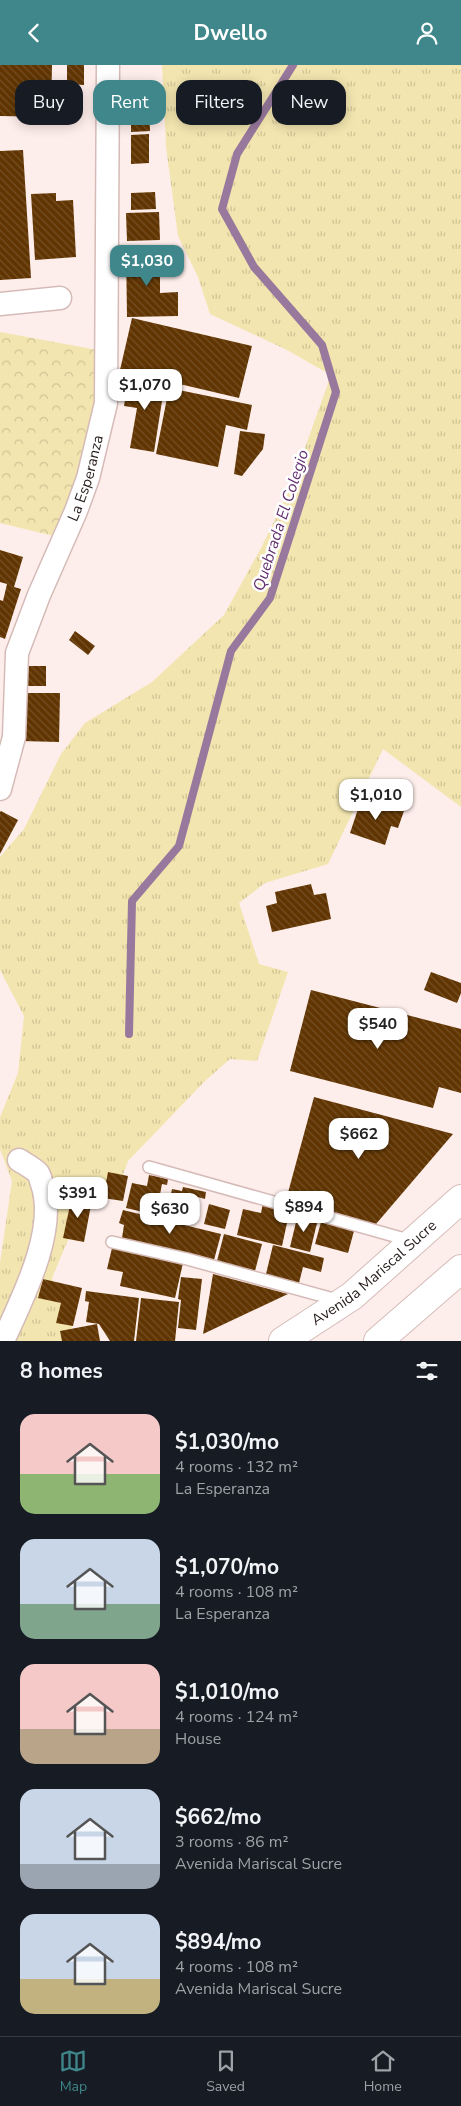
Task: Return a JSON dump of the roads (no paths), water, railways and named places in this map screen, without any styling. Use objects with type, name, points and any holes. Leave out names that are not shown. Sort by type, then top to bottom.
[{"type":"main road","name":"Avenida Mariscal Sucre","points":[[283,1341],[344,1302],[461,1199]]},
{"type":"main road","points":[[378,1341],[461,1269]]},
{"type":"street","name":"La Esperanza","points":[[0,789],[14,737],[17,653],[88,478],[106,403],[108,65]]},
{"type":"street","points":[[0,304],[60,298]]},
{"type":"street","points":[[3,1341],[24,1293],[44,1236],[47,1209],[46,1194],[39,1174],[19,1160]]},
{"type":"lane","points":[[149,1167],[414,1241]]},
{"type":"lane","points":[[112,1242],[187,1259],[344,1302]]},
{"type":"waterway","name":"Quebrada El Colegio","points":[[129,1034],[132,901],[179,846],[231,651],[270,598],[336,392],[322,345],[254,267],[222,209],[237,154],[293,65]]}]
